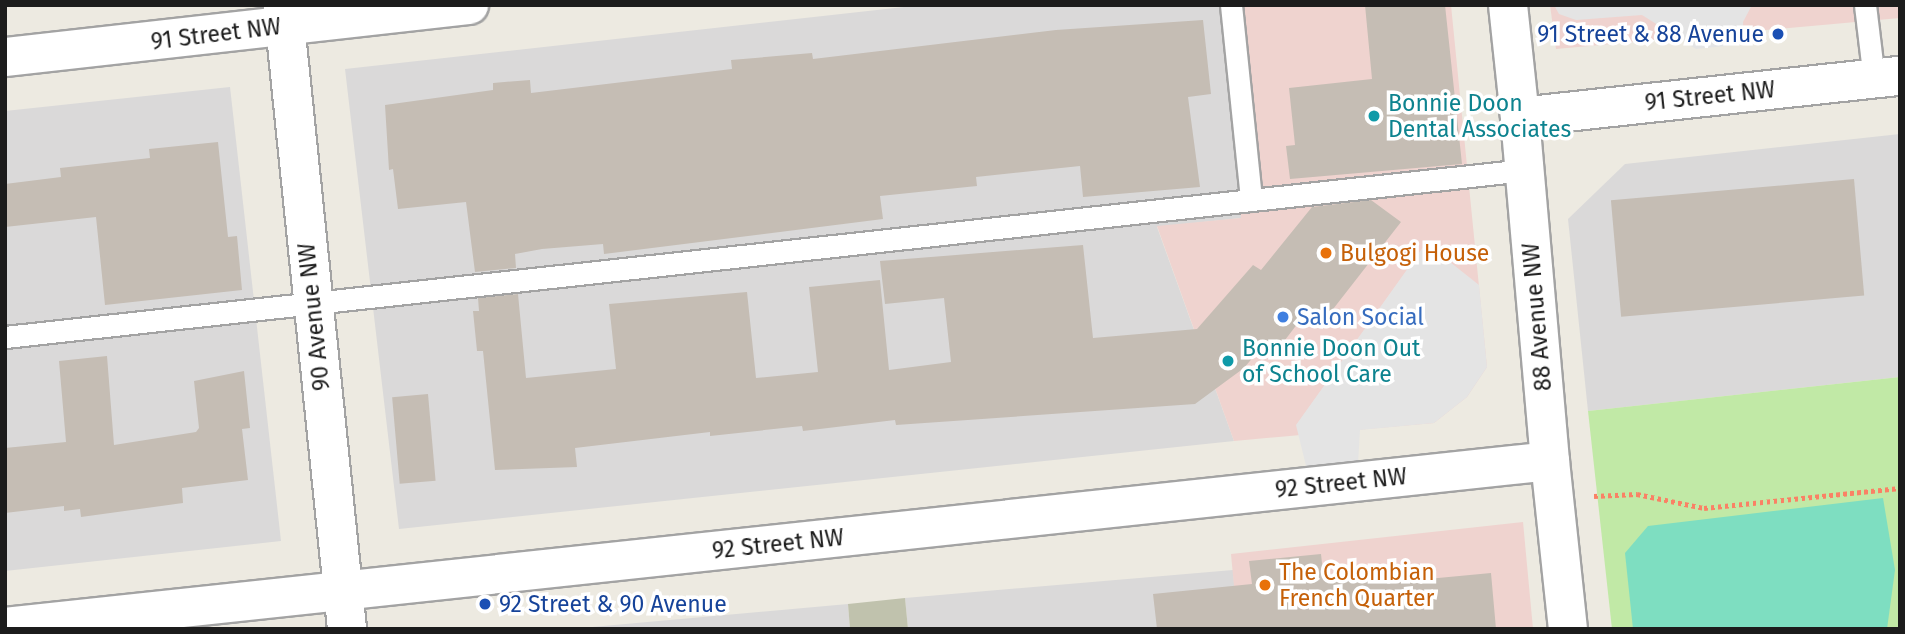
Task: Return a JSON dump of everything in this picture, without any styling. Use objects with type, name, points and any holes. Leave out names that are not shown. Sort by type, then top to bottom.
[{"type":"street","name":"91 Street NW","points":[[5,57],[284,16],[469,5]]},
{"type":"street","name":"88 Avenue NW","points":[[1508,5],[1568,629]]},
{"type":"street","name":"90 Avenue NW","points":[[284,16],[347,629]]},
{"type":"street","name":"91 Street NW","points":[[1520,117],[1887,78]]},
{"type":"street","name":"92 Street NW","points":[[5,627],[1550,461]]},
{"type":"lane","points":[[1231,5],[1251,200]]},
{"type":"lane","points":[[1865,5],[1887,78]]},
{"type":"lane","points":[[5,338],[1525,170]]},
{"type":"path","points":[[1589,496],[1637,494],[1704,509],[1900,488]]},
{"type":"shaded area","points":[[922,5],[1222,5],[1241,218],[1157,227],[1234,441],[399,529],[345,69]]},
{"type":"shaded area","points":[[1222,5],[1451,5],[1487,367],[1467,397],[1434,423],[1234,441],[1157,226],[1241,218]]},
{"type":"shaded area","points":[[1550,5],[1900,5],[1900,18],[1556,49]]},
{"type":"shaded area","points":[[1554,5],[1752,5],[1743,22],[1744,44],[1696,49],[1642,15],[1576,20],[1559,14]]},
{"type":"shaded area","points":[[230,87],[281,541],[5,571],[5,111]]},
{"type":"shaded area","points":[[1900,134],[1900,377],[1588,411],[1568,219],[1625,164]]},
{"type":"shaded area","points":[[1426,243],[1479,285],[1487,367],[1467,397],[1434,423],[1360,430],[1358,464],[1308,474],[1296,425]]},
{"type":"shaded area","points":[[1523,522],[1533,629],[1238,629],[1231,554]]},
{"type":"shaded area","points":[[1233,570],[1238,629],[908,629],[905,598]]},
{"type":"shaded area","points":[[905,598],[908,629],[850,629],[848,604]]},
{"type":"shaded area","points":[[848,604],[850,629],[570,629]]},
{"type":"green space","points":[[1900,377],[1900,629],[1612,629],[1588,411]]},
{"type":"green space","points":[[1883,498],[1895,570],[1887,629],[1633,629],[1625,553],[1648,526]]},
{"type":"building","name":"Bonnie Doon Dental Associates","points":[[1365,5],[1445,5],[1462,164],[1290,179],[1286,146],[1295,145],[1289,88],[1372,79]]},
{"type":"building","points":[[1203,20],[1211,94],[1188,97],[1200,187],[1083,197],[1080,166],[976,177],[977,186],[880,196],[883,219],[604,254],[603,244],[542,249],[515,254],[516,268],[475,272],[466,202],[398,209],[393,169],[389,170],[385,105],[493,90],[493,83],[530,80],[531,93],[732,69],[731,60],[812,53],[813,59],[1056,30]]},
{"type":"building","points":[[218,142],[228,237],[237,236],[242,290],[105,305],[96,217],[5,227],[5,184],[61,177],[60,168],[150,158],[149,149]]},
{"type":"building","points":[[1854,179],[1864,296],[1621,317],[1611,200]]},
{"type":"building","points":[[1371,200],[1401,222],[1323,322],[1308,310],[1285,340],[1265,343],[1244,368],[1195,404],[896,425],[895,420],[803,431],[802,426],[710,436],[710,432],[575,448],[577,467],[495,470],[483,351],[477,351],[473,311],[479,311],[478,298],[518,294],[526,378],[616,369],[609,304],[747,292],[756,378],[818,372],[809,287],[880,280],[889,370],[951,362],[944,298],[885,304],[880,261],[1083,245],[1093,338],[1197,329],[1253,265],[1261,270],[1312,207]]},
{"type":"building","points":[[107,356],[114,445],[196,432],[199,428],[194,381],[244,371],[250,428],[242,429],[248,480],[182,488],[183,503],[81,517],[80,509],[64,511],[64,506],[5,513],[5,448],[66,442],[59,361]]},
{"type":"building","points":[[428,394],[436,481],[400,484],[392,397]]},
{"type":"building","points":[[1321,554],[1324,581],[1416,572],[1417,580],[1491,573],[1496,629],[1157,629],[1153,594],[1252,584],[1249,561]]},
{"type":"place","name":"91 Street & 88 Avenue","points":[[1778,34]]},
{"type":"place","name":"Bonnie Doon Dental Associates","points":[[1374,116]]},
{"type":"place","name":"Bulgogi House","points":[[1326,253]]},
{"type":"place","name":"Salon Social","points":[[1283,317]]},
{"type":"place","name":"Bonnie Doon Out of School Care","points":[[1228,361]]},
{"type":"place","name":"The Colombian French Quarter","points":[[1265,585]]},
{"type":"place","name":"92 Street & 90 Avenue","points":[[485,604]]}]
